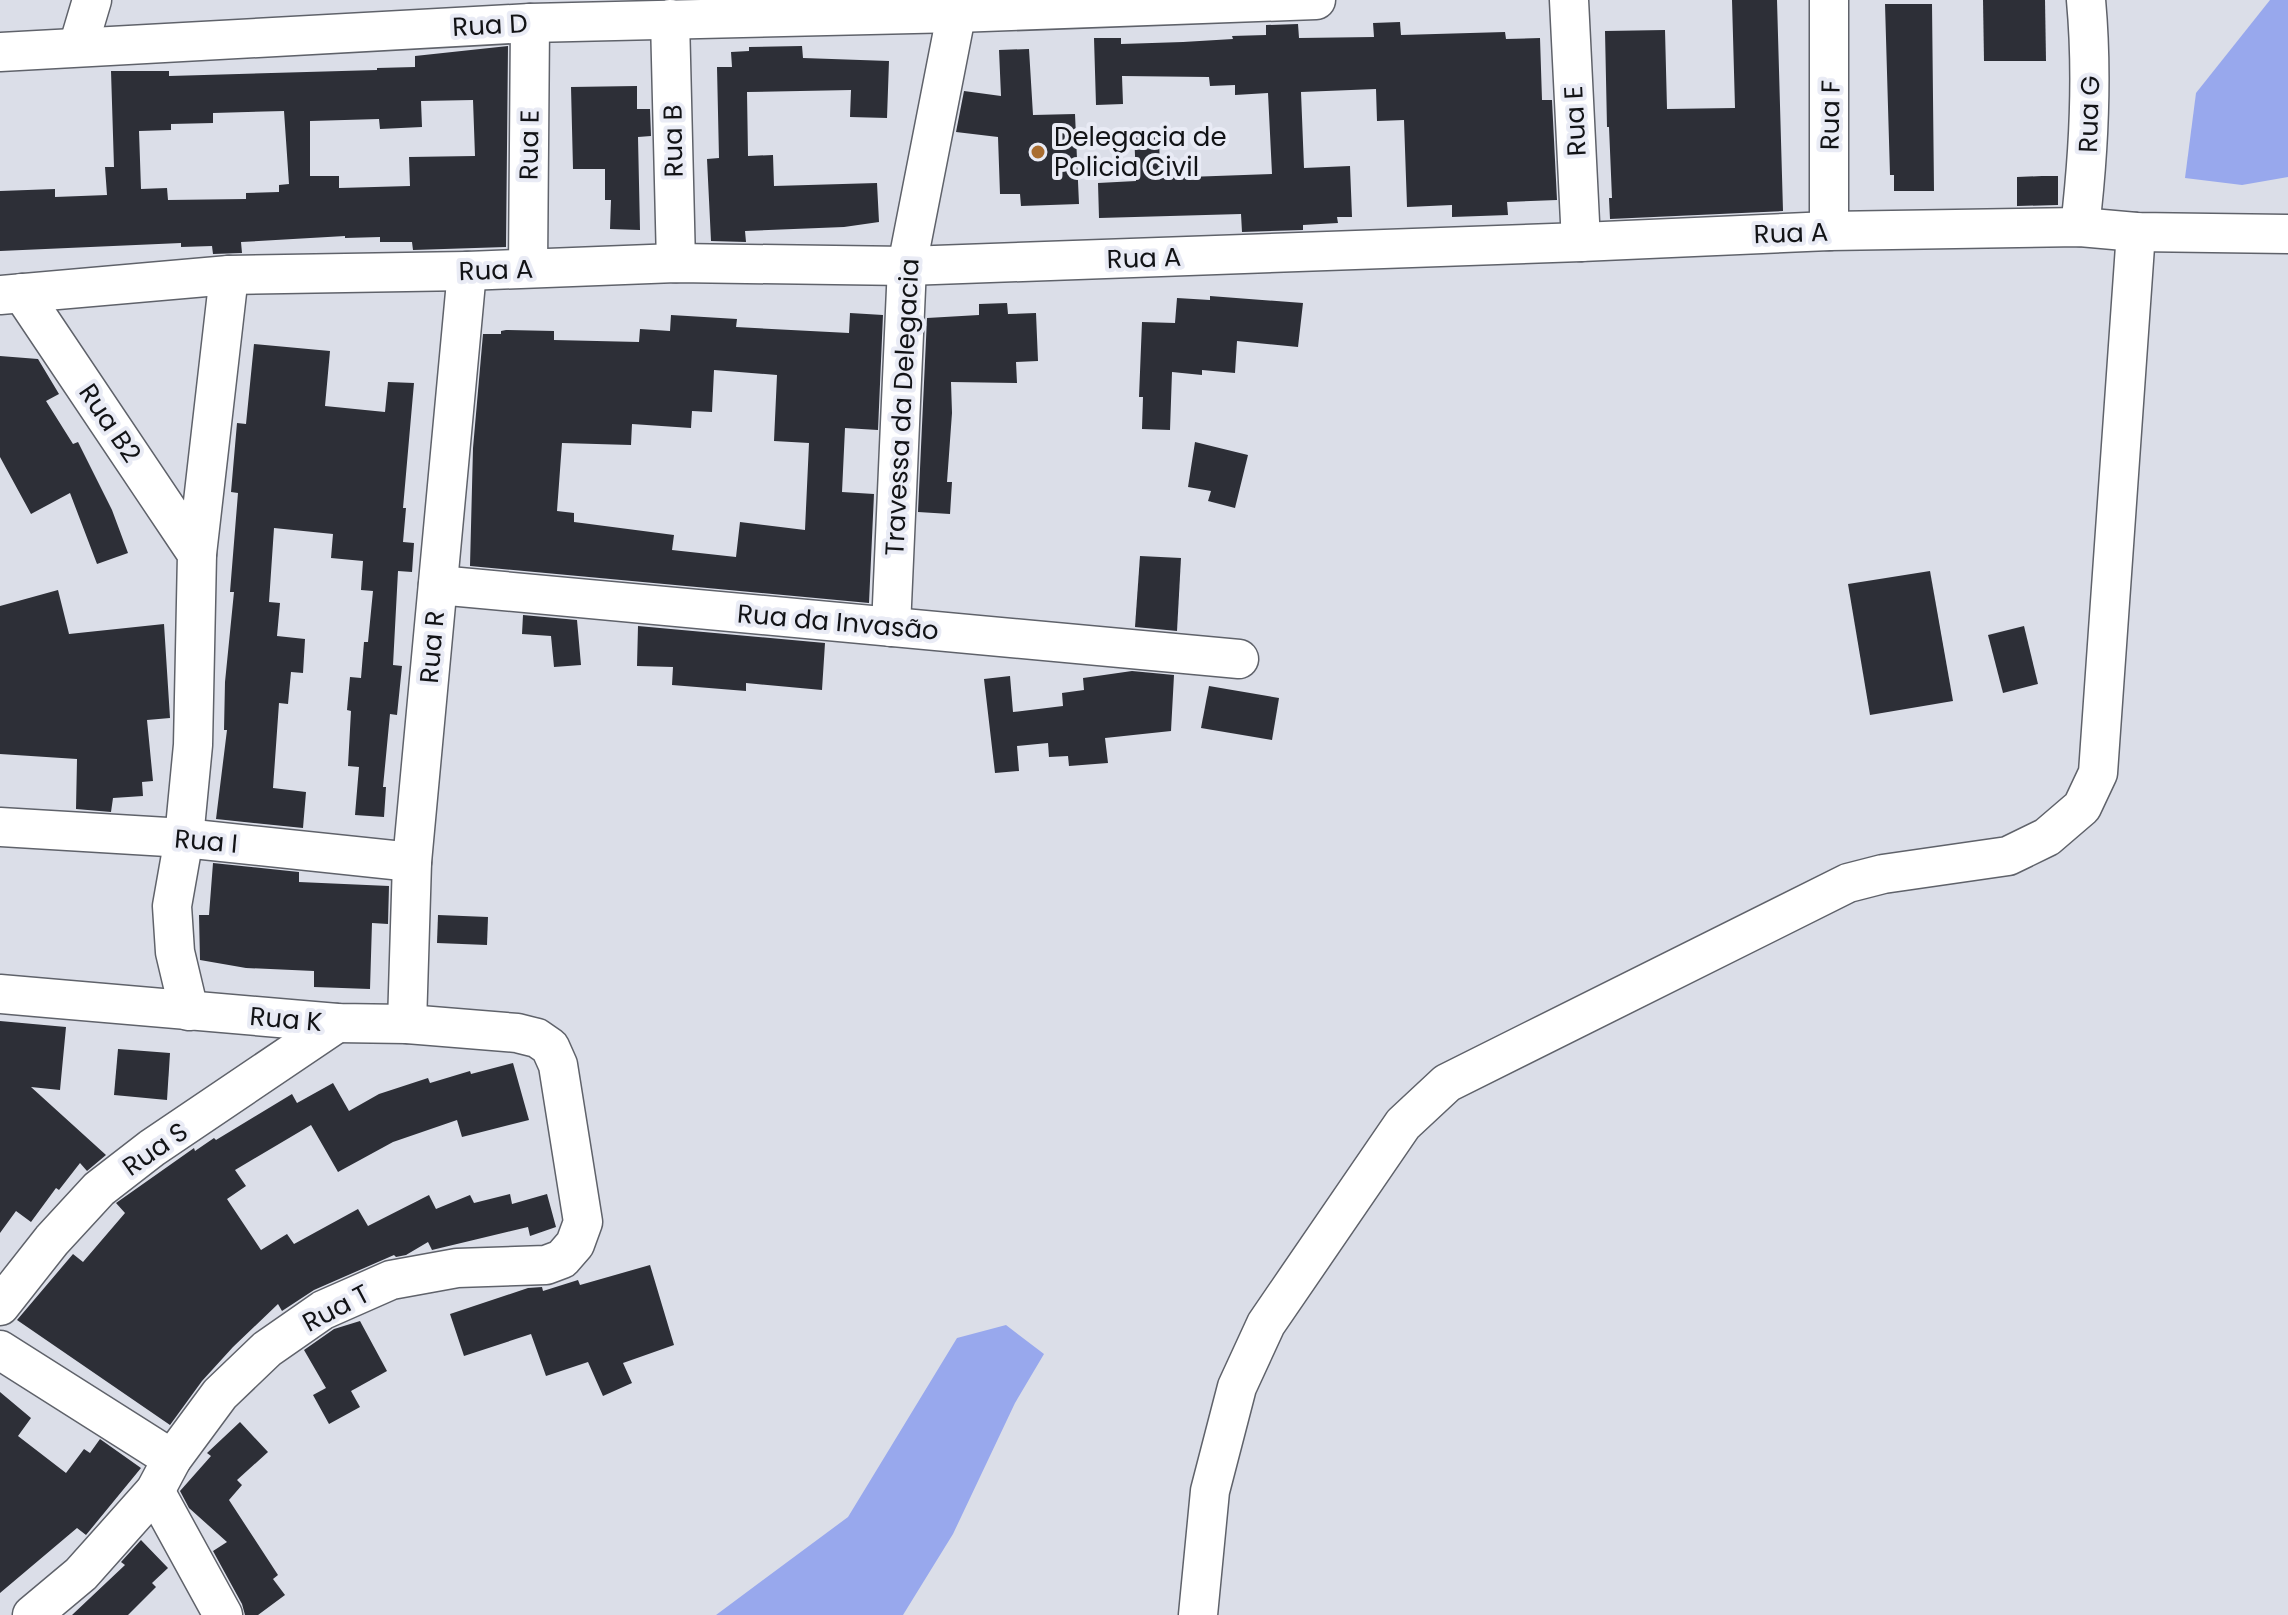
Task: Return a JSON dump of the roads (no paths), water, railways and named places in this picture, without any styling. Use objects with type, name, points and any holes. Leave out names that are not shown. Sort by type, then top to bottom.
[{"type":"street","points":[[78,47],[92,0]]},
{"type":"street","name":"Rua D","points":[[0,52],[530,23],[958,7],[1316,0]]},
{"type":"street","name":"Rua E","points":[[1569,0],[1581,242]]},
{"type":"street","name":"Rua F","points":[[1829,0],[1829,231]]},
{"type":"street","name":"Rua G","points":[[2080,227],[2087,166],[2091,53],[2086,0]]},
{"type":"street","name":"Travessa da Delegacia","points":[[891,627],[907,266],[958,7]]},
{"type":"street","name":"Rua B","points":[[670,19],[676,263]]},
{"type":"street","name":"Rua E","points":[[528,268],[530,23]]},
{"type":"street","name":"Rua A","points":[[11,294],[229,275],[676,263],[907,266],[1829,231],[2080,227],[2136,232],[2288,234]]},
{"type":"street","points":[[1198,1615],[1210,1491],[1237,1387],[1266,1324],[1403,1124],[1447,1083],[1848,883],[1883,874],[2008,856],[2047,837],[2082,807],[2098,773],[2136,232]]},
{"type":"street","name":"Rua R","points":[[407,1024],[412,862],[467,271]]},
{"type":"street","points":[[189,1011],[175,952],[172,906],[184,838],[193,745],[197,554],[229,275]]},
{"type":"street","name":"Rua B2","points":[[11,294],[197,554]]},
{"type":"street","name":"Rua da Invasão","points":[[438,585],[1239,659]]},
{"type":"street","name":"Rua I","points":[[0,827],[184,838],[412,862]]},
{"type":"street","name":"Rua K","points":[[0,994],[337,1023],[407,1024],[517,1033],[537,1038],[550,1047],[558,1065]]},
{"type":"street","name":"Rua S","points":[[0,1306],[52,1240],[99,1189],[152,1148],[337,1023]]},
{"type":"street","name":"Rua T","points":[[32,1615],[81,1574],[163,1475],[220,1394],[267,1349],[323,1310],[391,1280],[457,1268],[546,1265],[562,1259],[575,1244],[583,1222],[558,1065]]},
{"type":"street","points":[[0,1350],[163,1475],[223,1615]]},
{"type":"water","points":[[2270,0],[2288,0],[2288,177],[2242,185],[2185,178],[2196,93]]},
{"type":"water","points":[[1006,1325],[1044,1354],[1015,1403],[953,1534],[903,1615],[716,1615],[848,1517],[957,1338]]},
{"type":"place","name":"Delegacia de Policia Civil","points":[[1038,152]]}]
